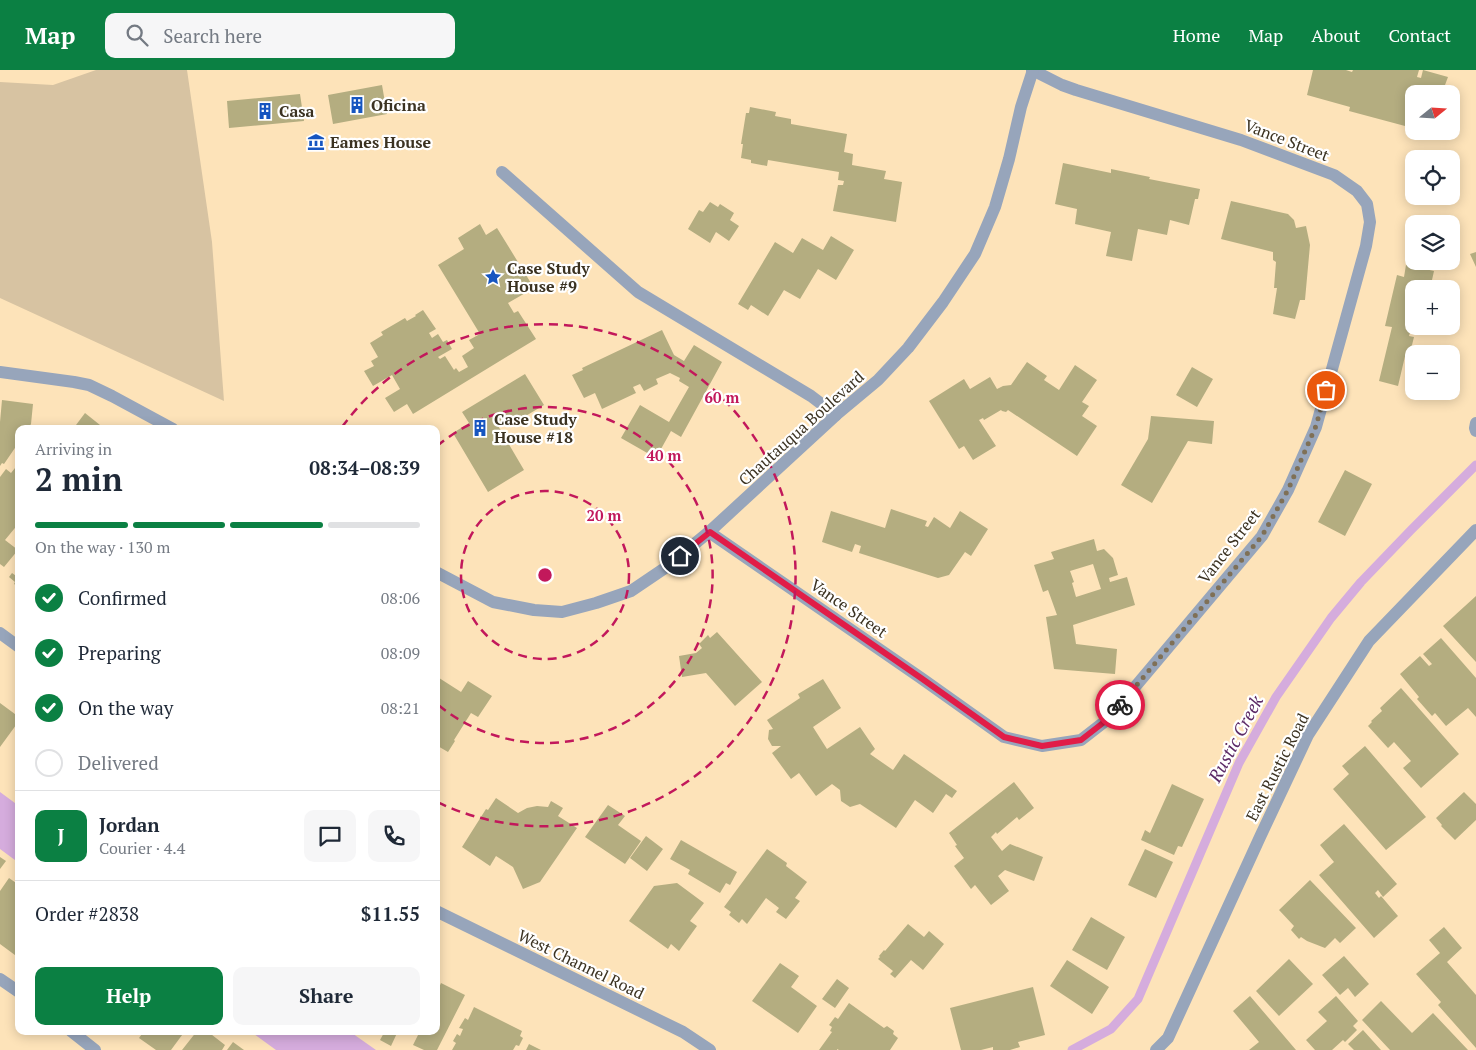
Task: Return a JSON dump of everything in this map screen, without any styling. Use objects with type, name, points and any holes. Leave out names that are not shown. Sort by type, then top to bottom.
[{"type":"street","name":"Chautauqua Boulevard","points":[[440,574],[492,602],[534,610],[562,612],[631,592],[710,532],[836,415],[878,380],[908,348],[943,302],[975,254],[995,207],[1009,159],[1021,106],[1033,70]]},
{"type":"street","name":"Vance Street","points":[[710,532],[1004,737],[1042,746],[1081,740],[1108,719],[1262,536],[1288,490],[1316,426],[1366,246],[1370,222],[1367,204],[1357,192],[1334,176],[1241,140],[1069,87],[1033,70]]},
{"type":"street","points":[[502,172],[638,292],[811,396],[836,415]]},
{"type":"street","points":[[0,372],[88,385],[166,425]]},
{"type":"street","points":[[1476,423],[1476,431]]},
{"type":"street","name":"East Rustic Road","points":[[1156,1050],[1168,1038],[1308,735],[1369,641],[1476,530]]},
{"type":"street","points":[[0,633],[15,644]]},
{"type":"street","name":"West Channel Road","points":[[440,913],[683,1032],[710,1050]]},
{"type":"street","points":[[0,979],[15,989]]},
{"type":"street","points":[[76,1035],[95,1050]]},
{"type":"shaded area","points":[[96,70],[187,70],[212,242],[224,401],[0,298],[0,82],[53,85]]},
{"type":"shaded area","points":[[0,792],[15,803],[15,860],[0,849]]},
{"type":"shaded area","points":[[255,1035],[355,1035],[376,1050],[276,1050]]},
{"type":"building","points":[[1313,70],[1346,70],[1352,72],[1353,70],[1419,70],[1417,77],[1421,78],[1423,70],[1448,77],[1445,85],[1405,85],[1405,126],[1349,111],[1350,107],[1307,95]]},
{"type":"building","name":"Oficina","points":[[382,85],[387,114],[333,124],[328,95]]},
{"type":"building","name":"Casa","points":[[300,94],[304,121],[229,128],[227,101]]},
{"type":"building","points":[[750,107],[776,112],[775,116],[791,119],[791,124],[847,134],[844,152],[853,154],[852,165],[886,171],[884,179],[902,182],[896,222],[833,211],[838,185],[843,185],[844,181],[838,180],[839,172],[768,160],[767,166],[751,163],[751,160],[741,158],[743,144],[741,144],[746,113],[749,113]]},
{"type":"building","points":[[1063,163],[1111,173],[1111,169],[1200,189],[1198,199],[1195,199],[1189,225],[1170,220],[1167,235],[1138,229],[1132,261],[1106,256],[1111,232],[1075,224],[1077,209],[1055,204]]},
{"type":"building","points":[[1231,201],[1288,214],[1294,220],[1296,228],[1306,226],[1310,245],[1305,300],[1300,300],[1295,319],[1273,314],[1277,288],[1274,288],[1276,262],[1273,260],[1273,252],[1221,239]]},
{"type":"building","points":[[710,202],[718,207],[720,204],[734,213],[730,220],[739,226],[729,241],[716,232],[710,243],[688,229],[699,210],[703,212]]},
{"type":"building","points":[[480,224],[486,235],[497,228],[534,288],[508,303],[514,313],[518,311],[536,339],[413,414],[407,404],[394,412],[385,398],[400,389],[392,375],[373,386],[364,371],[374,366],[371,361],[378,357],[370,343],[383,335],[381,332],[405,318],[407,321],[423,310],[436,329],[429,333],[432,338],[438,334],[443,342],[447,340],[452,349],[438,357],[440,359],[445,356],[454,370],[456,368],[459,372],[468,367],[462,356],[474,348],[469,340],[480,334],[438,265],[464,249],[458,238]]},
{"type":"building","points":[[831,236],[854,250],[836,280],[818,269],[800,299],[784,290],[768,316],[751,305],[748,310],[738,304],[775,242],[793,253],[802,238],[823,250]]},
{"type":"building","points":[[1476,252],[1476,267],[1470,254]]},
{"type":"building","points":[[1405,270],[1434,271],[1432,280],[1405,280],[1405,335],[1414,337],[1412,345],[1405,345],[1405,356],[1398,386],[1379,381],[1392,327],[1385,326],[1397,275],[1404,277]]},
{"type":"building","points":[[662,330],[674,355],[684,361],[694,345],[722,362],[681,437],[671,431],[656,458],[621,438],[640,405],[669,422],[689,387],[679,381],[680,378],[670,373],[656,379],[658,384],[644,391],[640,384],[633,387],[636,393],[602,409],[595,393],[584,398],[572,375],[583,370],[582,368]]},
{"type":"building","points":[[1027,362],[1047,376],[1044,380],[1059,390],[1075,365],[1097,380],[1082,402],[1089,406],[1082,416],[1097,426],[1077,456],[1008,410],[1006,412],[1001,410],[984,420],[983,418],[979,420],[996,446],[973,460],[964,446],[959,449],[929,401],[964,379],[970,389],[990,377],[997,389],[1011,385]]},
{"type":"building","points":[[1192,367],[1213,379],[1197,407],[1176,395]]},
{"type":"building","name":"Case Study House #18","points":[[525,374],[544,405],[514,423],[510,416],[497,424],[524,470],[488,492],[453,433],[469,423],[462,412]]},
{"type":"building","points":[[2,400],[33,404],[31,424],[15,425],[15,448],[4,464],[2,463],[0,466]]},
{"type":"building","points":[[85,413],[100,425],[76,425]]},
{"type":"building","points":[[1151,416],[1214,421],[1212,444],[1188,441],[1152,503],[1121,485],[1148,439]]},
{"type":"building","points":[[15,468],[15,528],[5,540],[15,548],[15,554],[4,567],[0,564],[0,477],[6,469],[11,473]]},
{"type":"building","points":[[1345,470],[1372,484],[1345,536],[1318,522]]},
{"type":"building","points":[[891,509],[927,521],[925,526],[928,527],[934,517],[950,528],[960,511],[988,529],[971,556],[965,552],[949,575],[938,578],[859,553],[861,546],[855,544],[852,552],[822,542],[831,511],[885,528]]},
{"type":"building","points":[[1094,539],[1097,551],[1104,549],[1113,558],[1118,575],[1109,578],[1110,582],[1127,577],[1135,605],[1073,625],[1076,644],[1117,649],[1115,674],[1054,669],[1046,617],[1057,615],[1048,590],[1043,592],[1034,565],[1054,559],[1051,552]],"holes":[[[1093,564],[1101,589],[1076,597],[1070,571]]]},
{"type":"building","points":[[12,573],[15,575],[15,582],[9,577]]},
{"type":"building","points":[[1476,596],[1476,662],[1443,626]]},
{"type":"building","points":[[717,632],[762,682],[735,706],[706,673],[682,677],[679,656],[696,653],[702,648],[699,644],[708,635],[710,638]]},
{"type":"building","points":[[1441,638],[1476,678],[1476,717],[1468,708],[1446,726],[1435,713],[1432,716],[1417,699],[1419,697],[1400,674],[1420,656],[1429,666],[1432,664],[1423,654]]},
{"type":"building","points":[[440,679],[461,692],[468,681],[492,696],[478,717],[471,713],[448,752],[440,747]]},
{"type":"building","points":[[823,679],[841,708],[813,727],[827,749],[860,727],[875,749],[870,754],[893,770],[904,754],[957,791],[952,798],[946,794],[933,813],[915,800],[896,828],[860,804],[850,807],[841,801],[840,790],[832,784],[816,796],[799,773],[791,779],[772,753],[781,746],[772,746],[768,739],[769,730],[773,729],[767,720],[800,698],[798,694]]},
{"type":"building","points":[[1401,688],[1459,754],[1421,788],[1403,768],[1411,761],[1394,742],[1388,748],[1368,726],[1382,711],[1380,708]]},
{"type":"building","points":[[0,703],[15,714],[15,726],[0,747]]},
{"type":"building","points":[[1365,746],[1426,817],[1386,850],[1333,789],[1349,774],[1342,766]]},
{"type":"building","points":[[1014,782],[1034,808],[1019,820],[1017,817],[991,837],[1002,851],[1010,844],[1043,857],[1034,881],[1005,870],[998,876],[1009,891],[991,905],[975,885],[971,889],[954,866],[964,858],[955,846],[957,845],[949,833]]},
{"type":"building","points":[[1172,784],[1204,799],[1182,847],[1178,846],[1174,855],[1141,840],[1145,830],[1150,833]]},
{"type":"building","points":[[1464,792],[1476,804],[1476,820],[1455,840],[1436,818]]},
{"type":"building","points":[[496,798],[518,813],[527,808],[537,806],[548,807],[551,801],[563,808],[558,816],[577,828],[540,882],[523,889],[513,867],[496,856],[490,866],[462,847],[486,809],[488,810]]},
{"type":"building","points":[[608,805],[625,816],[618,825],[641,841],[625,864],[585,837]]},
{"type":"building","points":[[1344,824],[1397,884],[1383,897],[1378,890],[1375,893],[1379,898],[1381,896],[1398,916],[1374,938],[1319,875],[1334,862],[1320,845]]},
{"type":"building","points":[[646,836],[663,849],[647,871],[630,858]]},
{"type":"building","points":[[681,840],[737,872],[730,885],[726,883],[720,893],[688,874],[690,870],[670,859]]},
{"type":"building","points":[[767,849],[787,863],[786,866],[807,882],[795,898],[800,901],[786,919],[776,912],[779,908],[766,898],[747,924],[742,919],[739,923],[729,915],[731,912],[724,907]]},
{"type":"building","points":[[1145,849],[1173,862],[1156,898],[1128,885]]},
{"type":"building","points":[[0,857],[6,861],[0,869]]},
{"type":"building","points":[[9,878],[15,882],[15,955],[0,944],[0,891]]},
{"type":"building","points":[[1310,880],[1356,928],[1340,943],[1335,938],[1325,948],[1301,937],[1299,939],[1291,930],[1294,926],[1279,910]]},
{"type":"building","points":[[677,883],[704,903],[690,921],[697,926],[679,951],[671,944],[668,949],[629,921],[654,886]]},
{"type":"building","points":[[1091,917],[1125,937],[1107,970],[1072,950]]},
{"type":"building","points":[[908,924],[924,937],[929,931],[944,944],[923,970],[911,960],[895,978],[890,974],[893,971],[878,959]]},
{"type":"building","points":[[1444,927],[1462,948],[1447,962],[1476,995],[1476,1048],[1438,1005],[1441,1002],[1416,974],[1440,953],[1429,940]]},
{"type":"building","points":[[1344,956],[1369,984],[1355,997],[1348,988],[1340,995],[1322,975]]},
{"type":"building","points":[[1289,959],[1313,984],[1279,1016],[1256,991]]},
{"type":"building","points":[[1067,960],[1109,987],[1092,1014],[1050,986]]},
{"type":"building","points":[[780,963],[799,976],[791,987],[817,1006],[798,1033],[752,1001]]},
{"type":"building","points":[[837,979],[849,988],[835,1008],[822,999]]},
{"type":"building","points":[[441,983],[465,995],[437,1050],[424,1050],[413,1045],[418,1035],[440,1035]]},
{"type":"building","points":[[1033,987],[1045,1035],[1018,1042],[1020,1047],[1010,1050],[993,1050],[993,1047],[981,1050],[961,1050],[950,1008]]},
{"type":"building","points":[[1250,996],[1296,1050],[1249,1050],[1259,1042],[1233,1011]]},
{"type":"building","points":[[1336,996],[1358,1021],[1353,1026],[1357,1030],[1345,1042],[1343,1040],[1332,1050],[1315,1050],[1306,1040],[1327,1021],[1318,1012]]},
{"type":"building","points":[[1381,1001],[1412,1033],[1433,1013],[1468,1050],[1390,1050],[1362,1020]]},
{"type":"building","points":[[849,1003],[884,1028],[887,1026],[894,1031],[893,1034],[898,1038],[890,1050],[819,1050],[832,1032],[830,1031],[832,1027],[829,1025],[835,1017],[838,1019]]},
{"type":"building","points":[[474,1007],[522,1031],[520,1036],[523,1038],[519,1046],[516,1045],[513,1050],[452,1050],[456,1043],[453,1041],[457,1034],[460,1036],[463,1029],[459,1028],[465,1018],[468,1020]]},
{"type":"building","points":[[1363,1030],[1381,1050],[1354,1050],[1348,1044]]},
{"type":"building","points":[[141,1035],[182,1035],[171,1050],[156,1050],[139,1038]]},
{"type":"building","points":[[194,1035],[212,1035],[225,1045],[222,1050],[182,1050]]},
{"type":"building","points":[[383,1035],[396,1035],[391,1046],[380,1040]]},
{"type":"building","points":[[233,1042],[244,1050],[227,1050]]},
{"type":"building","points":[[529,1044],[541,1050],[526,1050]]},
{"type":"waterway","name":"Rustic Creek","points":[[1072,1050],[1111,1029],[1138,999],[1239,763],[1276,697],[1331,618],[1361,582],[1476,465]]},
{"type":"way so far","points":[[1120,705],[1262,536],[1288,490],[1316,426],[1326,390]]},
{"type":"place","name":"Oficina","points":[[357,105]]},
{"type":"place","name":"Casa","points":[[265,111]]},
{"type":"place","name":"Eames House","points":[[316,142]]},
{"type":"place","name":"Case Study House #9","points":[[493,277]]},
{"type":"place","name":"Case Study House #18","points":[[480,428]]},
{"type":"route","points":[[680,556],[710,532],[1004,737],[1042,746],[1081,740],[1108,719],[1120,705]]}]
